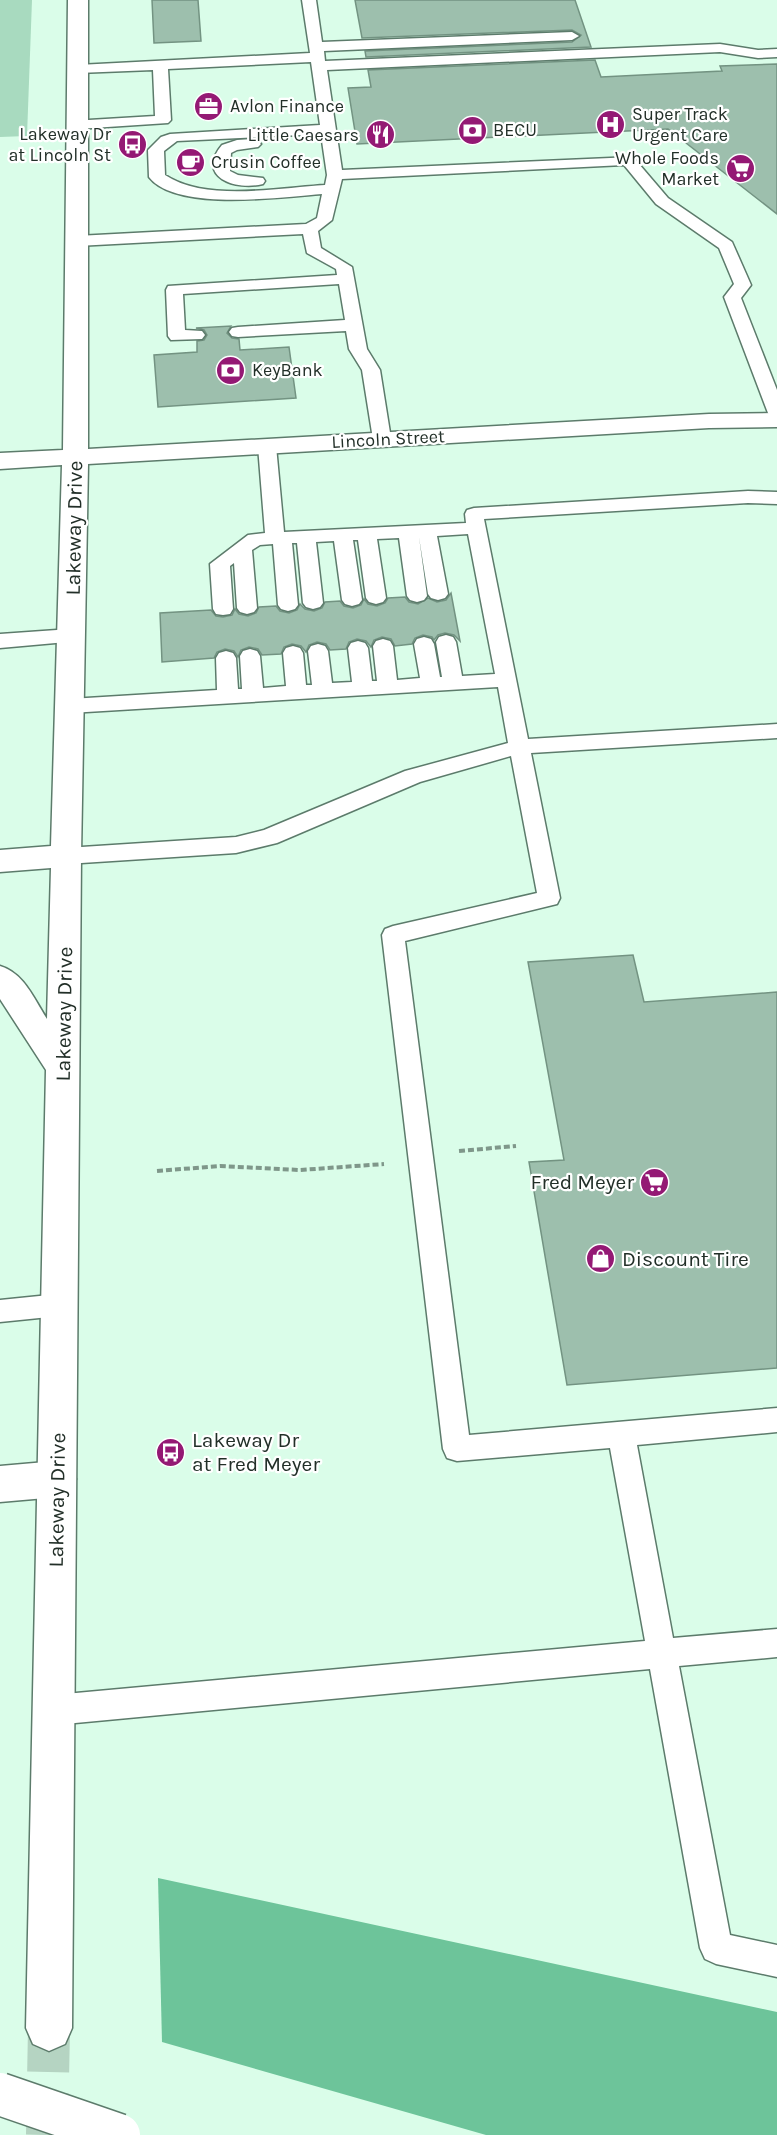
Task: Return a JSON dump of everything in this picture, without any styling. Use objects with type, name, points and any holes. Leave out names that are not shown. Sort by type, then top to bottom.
[{"type":"main road","name":"Lakeway Drive","points":[[49,2028],[66,856],[75,457],[78,0]]},
{"type":"main road","name":"Lincoln Street","points":[[0,461],[710,420],[777,420]]},
{"type":"main road","points":[[0,861],[66,856]]},
{"type":"main road","points":[[0,978],[8,985],[64,1070]]},
{"type":"main road","points":[[0,1484],[57,1479]]},
{"type":"main road","points":[[0,2094],[118,2135]]},
{"type":"lane","points":[[77,241],[310,229],[324,220],[334,180],[309,0]]},
{"type":"lane","points":[[78,69],[318,56],[572,36]]},
{"type":"lane","points":[[318,56],[720,48],[758,54],[777,53]]},
{"type":"lane","points":[[77,124],[163,120],[160,64]]},
{"type":"lane","points":[[329,134],[175,137],[166,140],[156,150],[157,177],[164,184],[178,190],[196,194],[220,195],[334,180]]},
{"type":"lane","points":[[329,134],[232,146],[222,152],[222,172],[235,180],[245,182],[334,180],[628,160],[662,201],[726,245],[743,285],[732,297],[777,413]]},
{"type":"lane","points":[[310,229],[313,250],[344,267],[358,349],[371,370],[382,439]]},
{"type":"lane","points":[[196,335],[177,336],[174,290],[346,279]]},
{"type":"lane","points":[[238,332],[354,326]]},
{"type":"lane","points":[[267,446],[288,605]]},
{"type":"lane","points":[[777,498],[748,496],[474,514],[549,898],[393,935],[457,1449],[777,1420]]},
{"type":"lane","points":[[223,609],[220,564],[255,539],[476,528]]},
{"type":"lane","points":[[428,530],[438,594]]},
{"type":"lane","points":[[407,531],[417,596]]},
{"type":"lane","points":[[367,533],[376,598]]},
{"type":"lane","points":[[343,535],[352,600]]},
{"type":"lane","points":[[306,537],[313,603]]},
{"type":"lane","points":[[242,549],[247,608]]},
{"type":"lane","points":[[0,640],[71,636]]},
{"type":"lane","points":[[446,642],[453,683]]},
{"type":"lane","points":[[424,644],[431,684]]},
{"type":"lane","points":[[382,646],[388,687]]},
{"type":"lane","points":[[358,648],[363,688]]},
{"type":"lane","points":[[318,651],[323,691]]},
{"type":"lane","points":[[293,653],[297,692]]},
{"type":"lane","points":[[250,656],[253,695]]},
{"type":"lane","points":[[226,658],[228,697]]},
{"type":"lane","points":[[70,706],[506,680]]},
{"type":"lane","points":[[66,856],[186,850],[247,842],[302,825],[413,776],[519,747],[777,731]]},
{"type":"lane","points":[[0,1311],[60,1305]]},
{"type":"lane","points":[[621,1434],[716,1948],[777,1961]]},
{"type":"lane","points":[[54,1710],[777,1643]]},
{"type":"path","points":[[157,1170],[220,1166],[300,1170],[382,1164],[463,1150],[516,1146]]},
{"type":"green space","points":[[0,0],[32,0],[27,136],[0,137]]},
{"type":"green space","points":[[158,1878],[777,2012],[777,2135],[486,2135],[162,2042]]},
{"type":"building","points":[[152,0],[198,0],[201,41],[154,43]]},
{"type":"building","points":[[355,0],[575,0],[591,47],[366,57],[365,51],[572,42],[581,35],[572,30],[362,38]]},
{"type":"building","points":[[595,60],[601,77],[722,71],[720,66],[777,64],[777,214],[668,129],[357,144],[348,88],[371,87],[368,70]]},
{"type":"building","points":[[231,326],[227,333],[232,338],[239,339],[240,350],[289,347],[296,398],[158,407],[154,355],[197,352],[197,341],[204,340],[207,335],[204,330],[196,328]]},
{"type":"building","points":[[451,593],[460,641],[454,635],[445,633],[438,635],[434,640],[432,637],[423,635],[415,638],[412,644],[395,646],[391,639],[382,637],[374,640],[371,647],[366,641],[357,639],[349,642],[346,649],[330,650],[326,644],[317,642],[309,645],[306,652],[301,646],[292,644],[284,647],[281,654],[262,655],[258,649],[249,647],[241,650],[238,657],[234,651],[225,649],[217,652],[214,658],[162,662],[160,613],[211,610],[216,616],[223,617],[232,615],[235,609],[239,614],[248,616],[256,613],[259,607],[276,606],[280,611],[289,613],[297,610],[300,604],[305,609],[314,611],[322,608],[325,602],[340,601],[344,606],[353,608],[361,605],[364,599],[368,604],[377,606],[385,603],[388,598],[405,597],[409,602],[418,604],[428,598],[437,602],[446,600]]},
{"type":"building","name":"Fred Meyer","points":[[633,955],[644,1002],[777,992],[777,1368],[567,1385],[529,1162],[564,1160],[528,962]]},
{"type":"tunnel","points":[[47,2135],[49,2028]]},
{"type":"place","name":"Avlon Finance","points":[[209,106]]},
{"type":"place","name":"Super Track Urgent Care","points":[[611,124]]},
{"type":"place","name":"BECU","points":[[472,130]]},
{"type":"place","name":"Little Caesars","points":[[380,135]]},
{"type":"place","name":"Lakeway Dr at Lincoln St","points":[[132,144]]},
{"type":"place","name":"Crusin Coffee","points":[[190,162]]},
{"type":"place","name":"Whole Foods Market","points":[[740,168]]},
{"type":"place","name":"KeyBank","points":[[231,370]]},
{"type":"place","name":"Fred Meyer","points":[[655,1182]]},
{"type":"place","name":"Discount Tire","points":[[601,1259]]},
{"type":"place","name":"Lakeway Dr at Fred Meyer","points":[[171,1452]]}]
